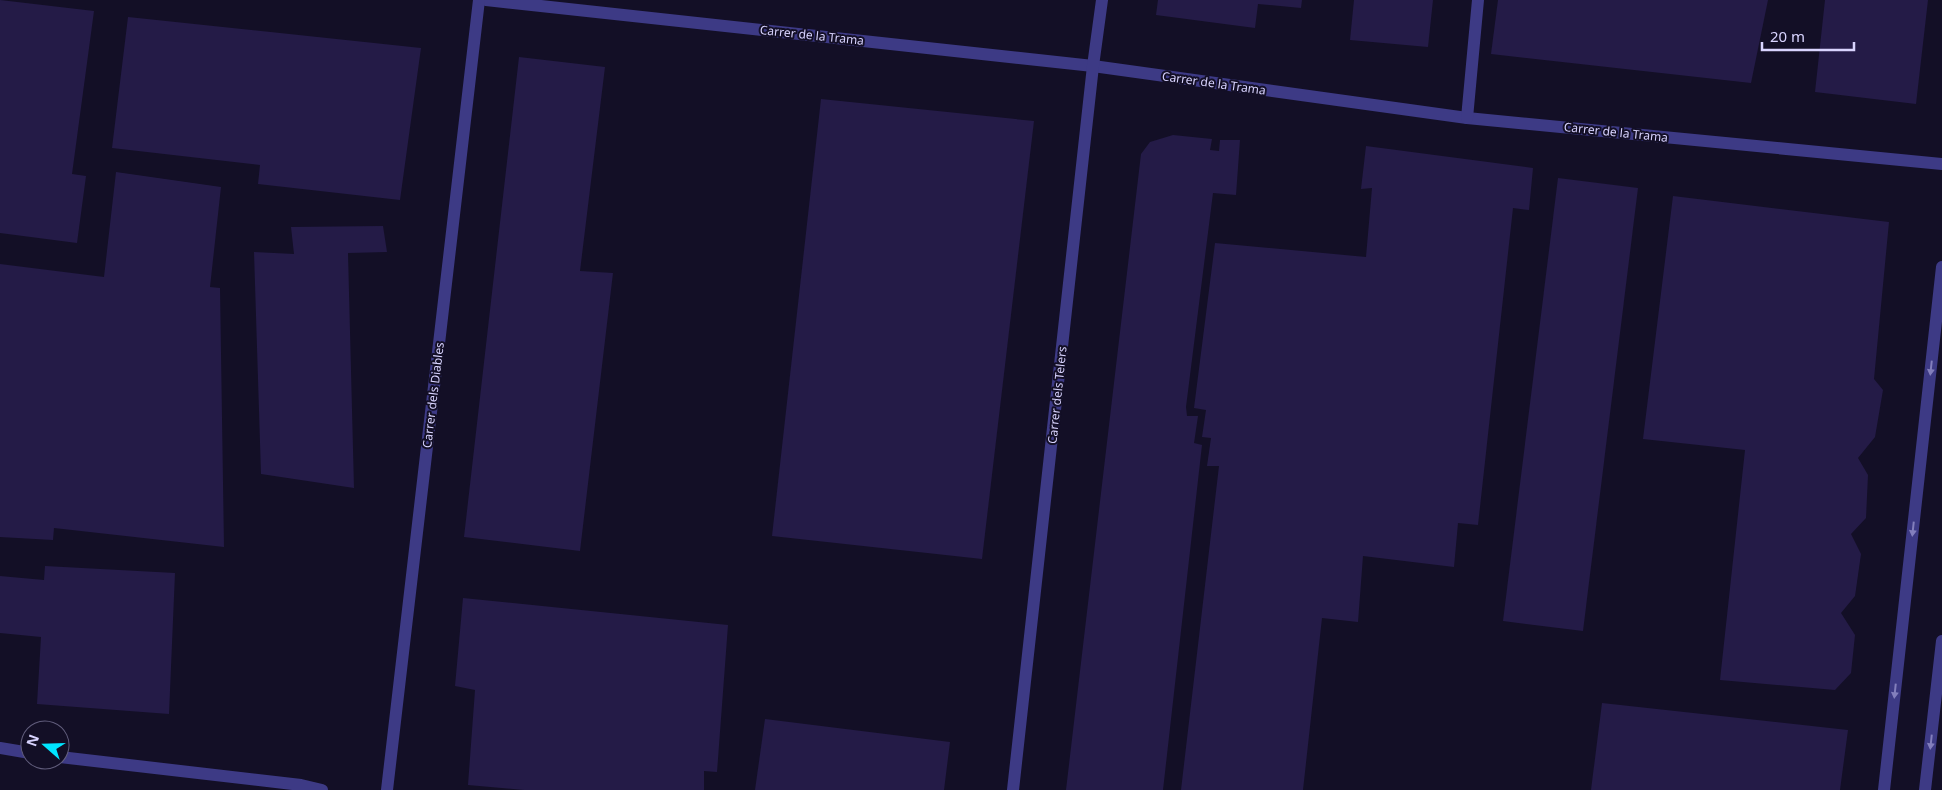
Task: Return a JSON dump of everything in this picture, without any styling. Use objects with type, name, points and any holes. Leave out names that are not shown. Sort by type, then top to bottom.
[{"type":"street","name":"Carrer dels Diables","points":[[387,790],[479,0]]},
{"type":"street","name":"Carrer de la Trama","points":[[486,0],[1093,66],[1467,118],[1942,164]]},
{"type":"street","name":"Carrer dels Telers","points":[[1013,790],[1093,66],[1102,0]]},
{"type":"street","points":[[1467,118],[1478,0]]},
{"type":"street","points":[[1884,790],[1942,267]]},
{"type":"street","points":[[1925,790],[1942,642]]},
{"type":"street","points":[[0,748],[20,751]]},
{"type":"street","points":[[70,758],[301,785],[322,790]]},
{"type":"building","points":[[0,0],[94,11],[72,174],[86,176],[77,243],[0,233]]},
{"type":"building","points":[[1158,0],[1302,0],[1301,8],[1258,4],[1255,28],[1156,15]]},
{"type":"building","points":[[1354,0],[1433,0],[1428,47],[1350,40]]},
{"type":"building","points":[[1498,0],[1768,0],[1751,83],[1491,54]]},
{"type":"building","points":[[1825,0],[1928,0],[1916,104],[1815,92]]},
{"type":"building","points":[[128,17],[421,48],[400,200],[258,184],[260,165],[112,148]]},
{"type":"building","points":[[519,57],[605,67],[580,271],[613,273],[580,551],[464,537]]},
{"type":"building","points":[[821,99],[1034,121],[982,559],[772,536]]},
{"type":"building","points":[[1173,135],[1212,139],[1210,150],[1219,151],[1220,140],[1240,140],[1236,195],[1213,193],[1186,407],[1187,416],[1198,416],[1194,443],[1202,445],[1163,790],[1066,790],[1141,154],[1150,142]]},
{"type":"building","points":[[1366,146],[1533,168],[1529,210],[1513,208],[1478,525],[1458,523],[1454,567],[1363,556],[1358,622],[1322,618],[1303,790],[1181,790],[1219,466],[1207,466],[1211,438],[1202,437],[1206,410],[1194,408],[1215,243],[1366,257],[1372,188],[1361,189]]},
{"type":"building","points":[[116,172],[221,187],[210,287],[220,288],[224,547],[54,528],[53,540],[0,537],[0,264],[104,277]]},
{"type":"building","points":[[1558,178],[1638,188],[1583,631],[1503,621]]},
{"type":"building","points":[[1673,196],[1889,222],[1874,379],[1883,390],[1875,437],[1858,458],[1868,475],[1866,518],[1851,534],[1861,554],[1855,596],[1841,613],[1855,635],[1851,673],[1835,690],[1720,680],[1745,450],[1643,439]]},
{"type":"building","points":[[383,226],[387,252],[348,253],[354,488],[261,474],[254,252],[294,254],[291,227]]},
{"type":"building","points":[[45,566],[175,573],[169,714],[37,704],[41,637],[0,633],[0,576],[44,580]]},
{"type":"building","points":[[463,598],[728,625],[717,772],[704,771],[704,790],[524,790],[468,785],[475,690],[455,686]]},
{"type":"building","points":[[1602,703],[1848,730],[1840,790],[1591,790]]},
{"type":"building","points":[[765,719],[950,742],[944,790],[755,790]]}]
